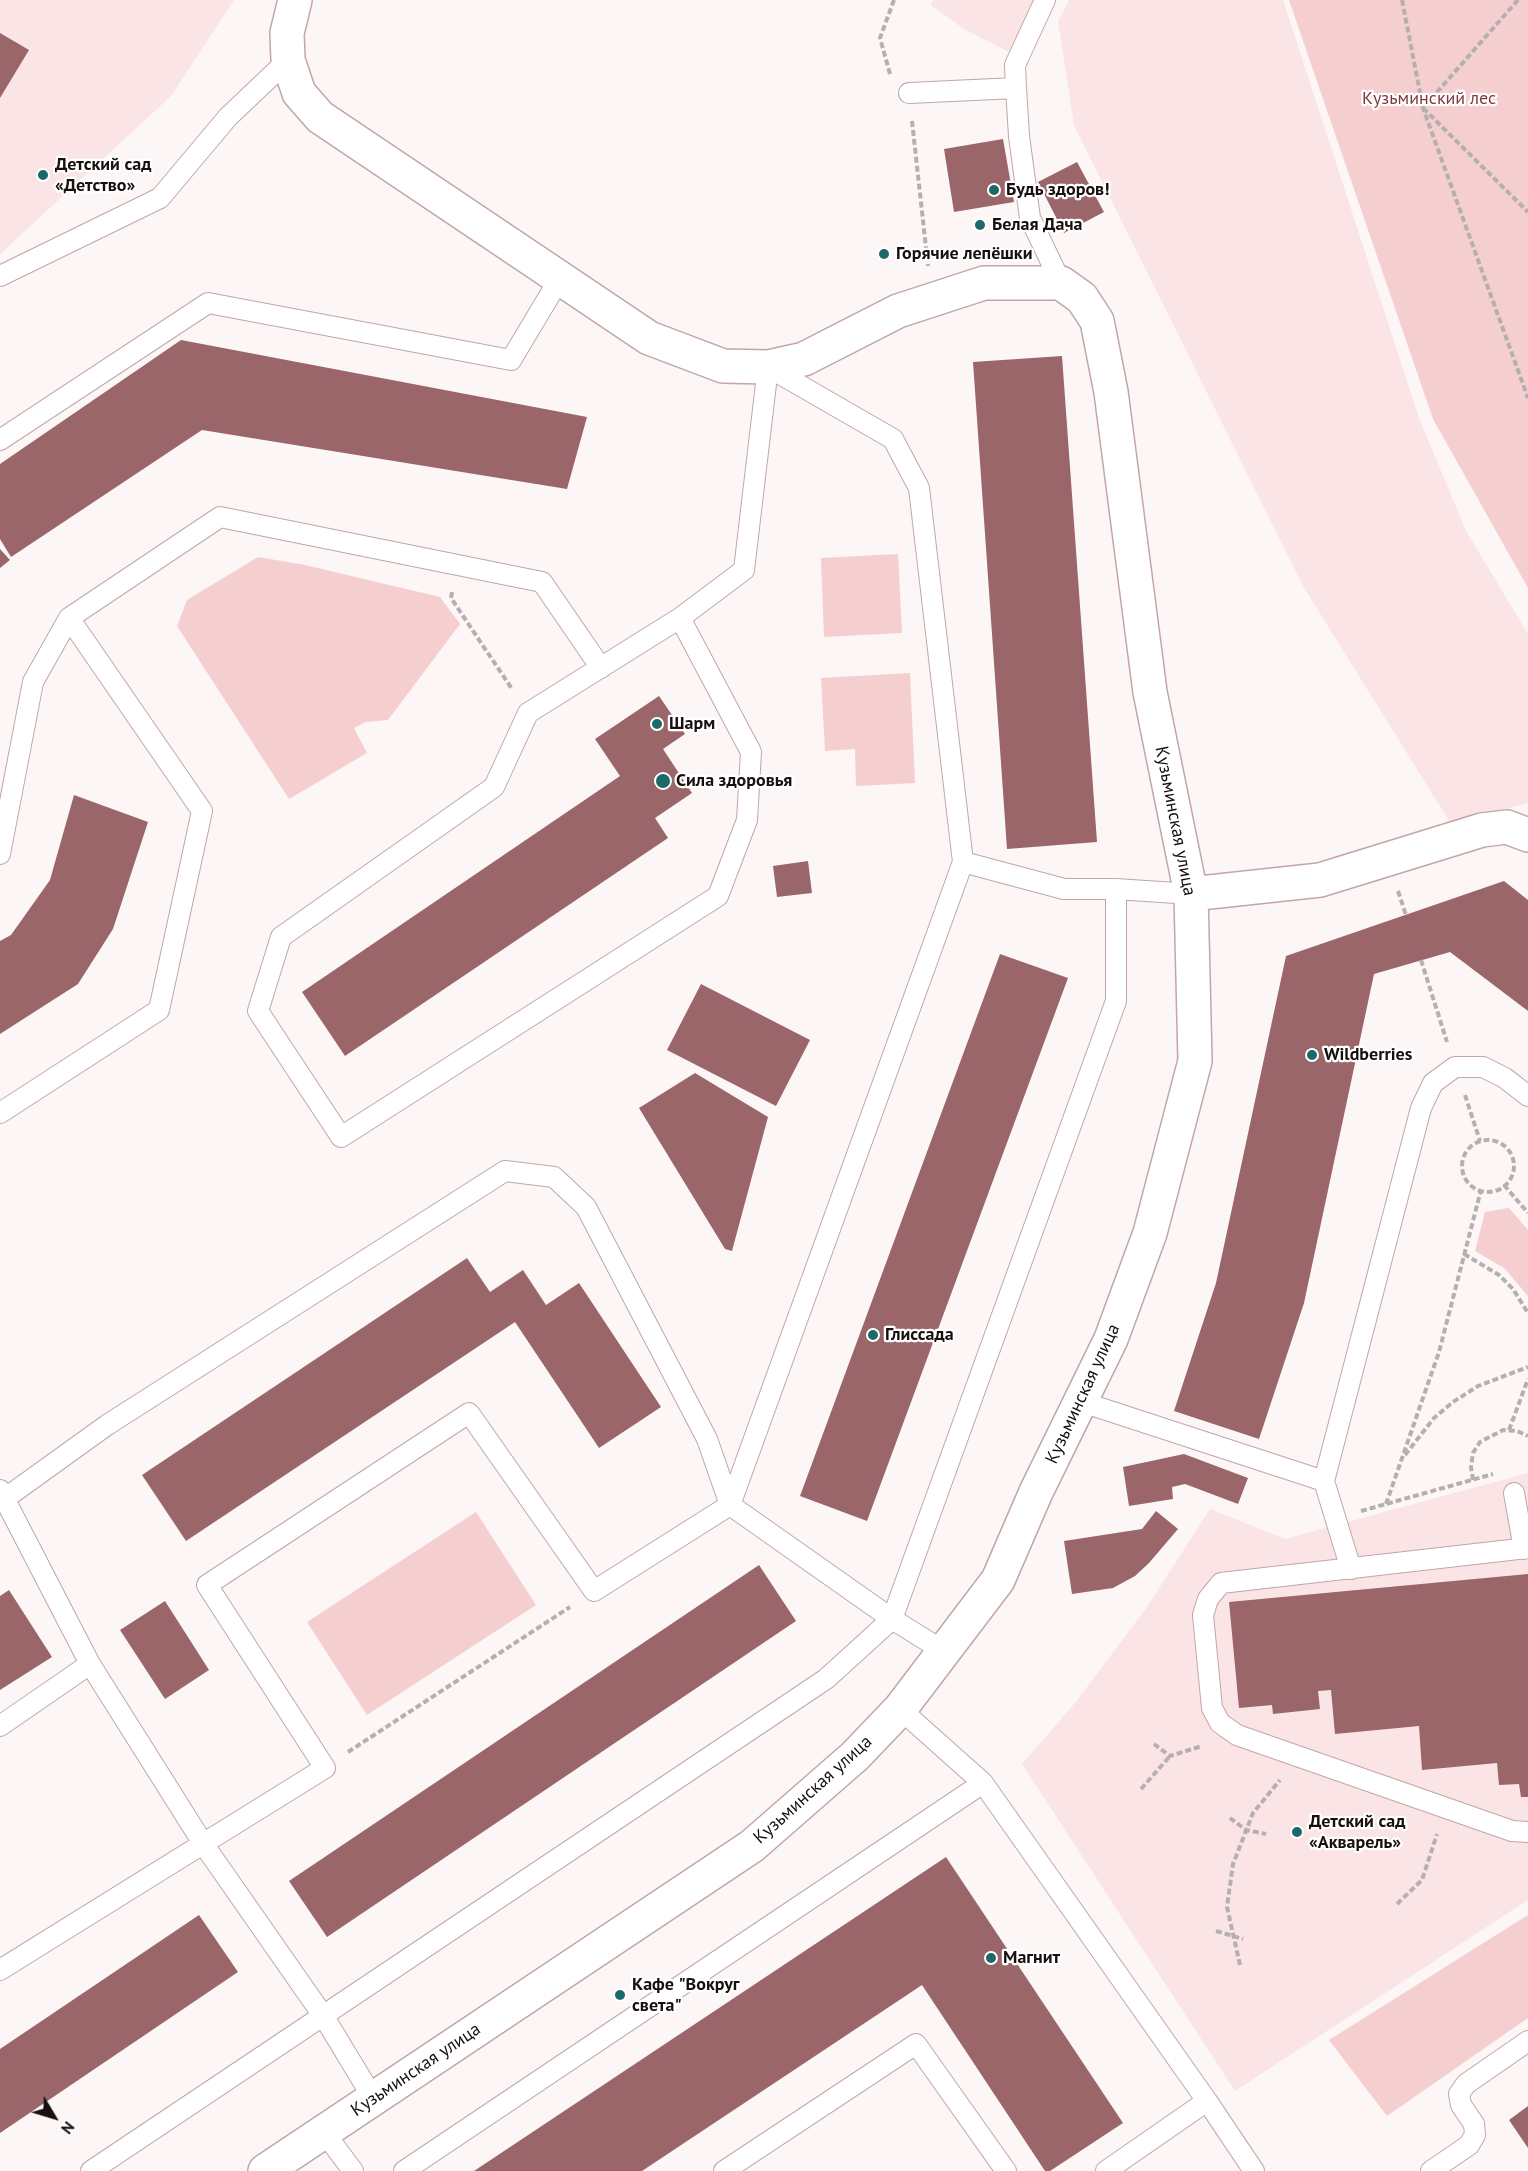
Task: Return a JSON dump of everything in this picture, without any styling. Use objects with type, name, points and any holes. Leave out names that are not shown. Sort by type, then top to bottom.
[{"type":"street","points":[[295,0],[287,33],[288,60],[299,93],[320,117],[649,338],[723,366],[768,367],[804,359],[898,311],[984,283],[1061,283]]},
{"type":"street","name":"Кузьминская улица","points":[[265,2171],[752,1846],[855,1756],[900,1709],[998,1580],[1036,1492],[1111,1339],[1150,1233],[1195,1061],[1191,894],[1150,692],[1122,465],[1097,321],[1082,298],[1061,283]]},
{"type":"street","points":[[1191,894],[1320,880],[1482,830],[1508,827],[1528,835]]},
{"type":"lane","points":[[1044,0],[1015,65],[1016,88],[1019,136],[1030,218],[1061,283]]},
{"type":"lane","points":[[0,276],[160,198],[228,117],[288,60]]},
{"type":"lane","points":[[909,93],[1016,88]]},
{"type":"lane","points":[[0,440],[208,303],[511,360],[560,278]]},
{"type":"lane","points":[[0,1970],[325,1768],[207,1585],[469,1413],[594,1591],[729,1505],[963,862],[919,488],[893,439],[768,367],[744,570],[680,618],[528,713],[494,787],[280,937],[258,1011],[341,1137],[718,896],[747,820],[751,752],[680,618]]},
{"type":"lane","points":[[0,854],[33,682],[69,618],[220,517],[542,582],[601,668]]},
{"type":"lane","points":[[0,1113],[159,1010],[202,811],[69,618]]},
{"type":"lane","points":[[963,862],[1064,890],[1116,889],[1191,894]]},
{"type":"lane","points":[[91,2171],[826,1679],[892,1619],[1116,1001],[1116,889]]},
{"type":"lane","points":[[1351,1569],[1324,1481],[1421,1108],[1433,1083],[1455,1067],[1483,1066],[1505,1078],[1528,1096]]},
{"type":"lane","points":[[373,2098],[324,2017],[204,1845],[90,1664],[1,1497],[107,1425],[505,1172],[554,1177],[586,1207],[707,1439],[729,1505],[892,1619],[945,1652]]},
{"type":"lane","points":[[1082,1402],[1324,1481]]},
{"type":"lane","points":[[1514,1493],[1526,1549],[1221,1583],[1208,1599],[1203,1615],[1212,1708],[1221,1723],[1237,1735],[1512,1831],[1528,1832]]},
{"type":"lane","points":[[0,1726],[90,1664]]},
{"type":"lane","points":[[900,1709],[983,1784],[1254,2171]]},
{"type":"lane","points":[[404,2171],[983,1784]]},
{"type":"lane","points":[[1431,2171],[1469,2145],[1475,2135],[1474,2124],[1461,2105],[1459,2094],[1466,2084],[1528,2041]]},
{"type":"lane","points":[[723,2171],[916,2044],[1006,2171]]},
{"type":"lane","points":[[1106,2171],[1207,2101]]},
{"type":"lane","points":[[324,2132],[353,2171]]},
{"type":"path","points":[[894,0],[880,38],[889,72],[909,93],[932,300]]},
{"type":"path","points":[[1402,0],[1423,108],[1528,398]]},
{"type":"path","points":[[1423,108],[1518,0]]},
{"type":"path","points":[[1423,108],[1528,212]]},
{"type":"path","points":[[453,564],[451,598],[528,713]]},
{"type":"path","points":[[1486,1139],[1498,1142],[1508,1149],[1513,1159],[1514,1170],[1504,1185],[1489,1192],[1468,1183],[1463,1173],[1462,1161],[1467,1150],[1486,1139]]},
{"type":"path","points":[[1504,1185],[1528,1213]]},
{"type":"path","points":[[1386,1504],[1439,1352],[1481,1190]]},
{"type":"path","points":[[1464,1254],[1499,1275],[1513,1289],[1528,1313]]},
{"type":"path","points":[[1402,1458],[1422,1431],[1453,1402],[1478,1386],[1528,1367]]},
{"type":"path","points":[[1509,1431],[1528,1379]]},
{"type":"path","points":[[1473,1480],[1471,1467],[1473,1454],[1480,1442],[1491,1434],[1509,1431],[1528,1436]]},
{"type":"path","points":[[1335,1518],[1495,1473]]},
{"type":"path","points":[[325,1768],[594,1591]]},
{"type":"path","points":[[1141,1789],[1170,1756],[1237,1735]]},
{"type":"path","points":[[1154,1744],[1170,1756]]},
{"type":"path","points":[[1240,1965],[1227,1907],[1233,1864],[1253,1813],[1275,1784],[1305,1759]]},
{"type":"path","points":[[1397,1904],[1422,1880],[1435,1846],[1443,1807]]},
{"type":"path","points":[[1230,1818],[1246,1830],[1266,1834]]},
{"type":"path","points":[[1216,1931],[1243,1939]]},
{"type":"shaded area","name":"Детский сад «Детство»","points":[[0,0],[234,0],[171,96],[0,254]]},
{"type":"shaded area","points":[[933,0],[1033,0],[1009,52],[964,29],[931,5]]},
{"type":"shaded area","points":[[1069,0],[1283,0],[1419,418],[1466,531],[1528,634],[1528,803],[1451,824],[1303,586],[1074,125],[1058,21]]},
{"type":"shaded area","name":"Детский сад «Акварель»","points":[[1528,1473],[1528,1900],[1235,2091],[1022,1764],[1075,1703],[1147,1607],[1210,1509],[1285,1539]]},
{"type":"green space","name":"Кузьминский лес","points":[[1289,0],[1528,0],[1528,588],[1433,419]]},
{"type":"green space","points":[[898,554],[902,633],[824,637],[821,558]]},
{"type":"green space","points":[[258,557],[305,565],[440,597],[460,624],[388,720],[366,722],[354,728],[367,753],[289,799],[177,626],[187,600]]},
{"type":"green space","points":[[910,673],[915,783],[856,786],[855,749],[825,751],[821,678]]},
{"type":"green space","points":[[1509,1208],[1528,1230],[1528,1296],[1504,1268],[1475,1251],[1485,1212]]},
{"type":"green space","points":[[476,1512],[536,1605],[367,1715],[307,1622]]},
{"type":"green space","points":[[1528,1915],[1528,2018],[1387,2116],[1329,2040]]},
{"type":"building","points":[[0,33],[29,50],[0,98]]},
{"type":"building","points":[[1003,139],[1014,202],[954,212],[944,149]]},
{"type":"building","points":[[1077,162],[1104,212],[1064,233],[1038,182]]},
{"type":"building","points":[[181,340],[587,417],[567,489],[202,430],[11,557],[0,539],[0,464]]},
{"type":"building","points":[[1062,356],[1097,842],[1007,849],[973,362]]},
{"type":"building","points":[[0,549],[10,560],[0,568]]},
{"type":"building","points":[[659,696],[685,734],[663,749],[692,793],[655,818],[668,838],[345,1056],[302,992],[620,776],[595,739]]},
{"type":"building","points":[[74,795],[148,822],[113,929],[78,984],[0,1034],[0,941],[11,935],[50,880]]},
{"type":"building","points":[[808,861],[812,893],[777,897],[773,866]]},
{"type":"building","points":[[1504,881],[1528,900],[1528,1011],[1450,952],[1374,974],[1304,1303],[1259,1439],[1174,1411],[1216,1283],[1286,956]]},
{"type":"building","points":[[1000,954],[1068,978],[867,1521],[800,1496]]},
{"type":"building","points":[[701,984],[810,1040],[776,1106],[667,1050]]},
{"type":"building","points":[[695,1073],[768,1117],[732,1251],[725,1249],[639,1108]]},
{"type":"building","points":[[467,1258],[490,1292],[523,1270],[546,1305],[579,1283],[661,1407],[599,1448],[515,1322],[186,1541],[142,1475]]},
{"type":"building","points":[[1184,1454],[1248,1478],[1238,1504],[1185,1484],[1172,1487],[1173,1499],[1129,1506],[1123,1467]]},
{"type":"building","points":[[1156,1511],[1178,1529],[1149,1563],[1135,1576],[1113,1588],[1072,1594],[1064,1541],[1142,1529]]},
{"type":"building","points":[[759,1565],[796,1621],[327,1937],[289,1881]]},
{"type":"building","points":[[1528,1574],[1528,1797],[1521,1797],[1519,1784],[1499,1785],[1497,1763],[1422,1770],[1419,1726],[1335,1734],[1331,1690],[1318,1691],[1320,1709],[1273,1714],[1272,1705],[1239,1708],[1229,1602]]},
{"type":"building","points":[[9,1590],[52,1657],[0,1690],[0,1596]]},
{"type":"building","points":[[165,1601],[209,1670],[165,1699],[120,1630]]},
{"type":"building","points":[[946,1857],[1123,2123],[1050,2171],[1045,2171],[922,1985],[642,2171],[474,2171]]},
{"type":"building","points":[[199,1915],[238,1972],[0,2133],[0,2049]]},
{"type":"building","points":[[1528,2106],[1528,2148],[1509,2120]]},
{"type":"place","name":"Детский сад «Детство»","points":[[43,175]]},
{"type":"place","name":"Будь здоров!","points":[[994,190]]},
{"type":"place","name":"Белая Дача","points":[[980,225]]},
{"type":"place","name":"Горячие лепёшки","points":[[884,254]]},
{"type":"place","name":"Шарм","points":[[657,724]]},
{"type":"place","name":"Сила здоровья","points":[[663,781]]},
{"type":"place","name":"Wildberries","points":[[1312,1055]]},
{"type":"place","name":"Глиссада","points":[[873,1335]]},
{"type":"place","name":"Детский сад «Акварель»","points":[[1297,1832]]},
{"type":"place","name":"Магнит","points":[[991,1958]]},
{"type":"place","name":"Кафе \"Вокруг света\"","points":[[620,1995]]}]
